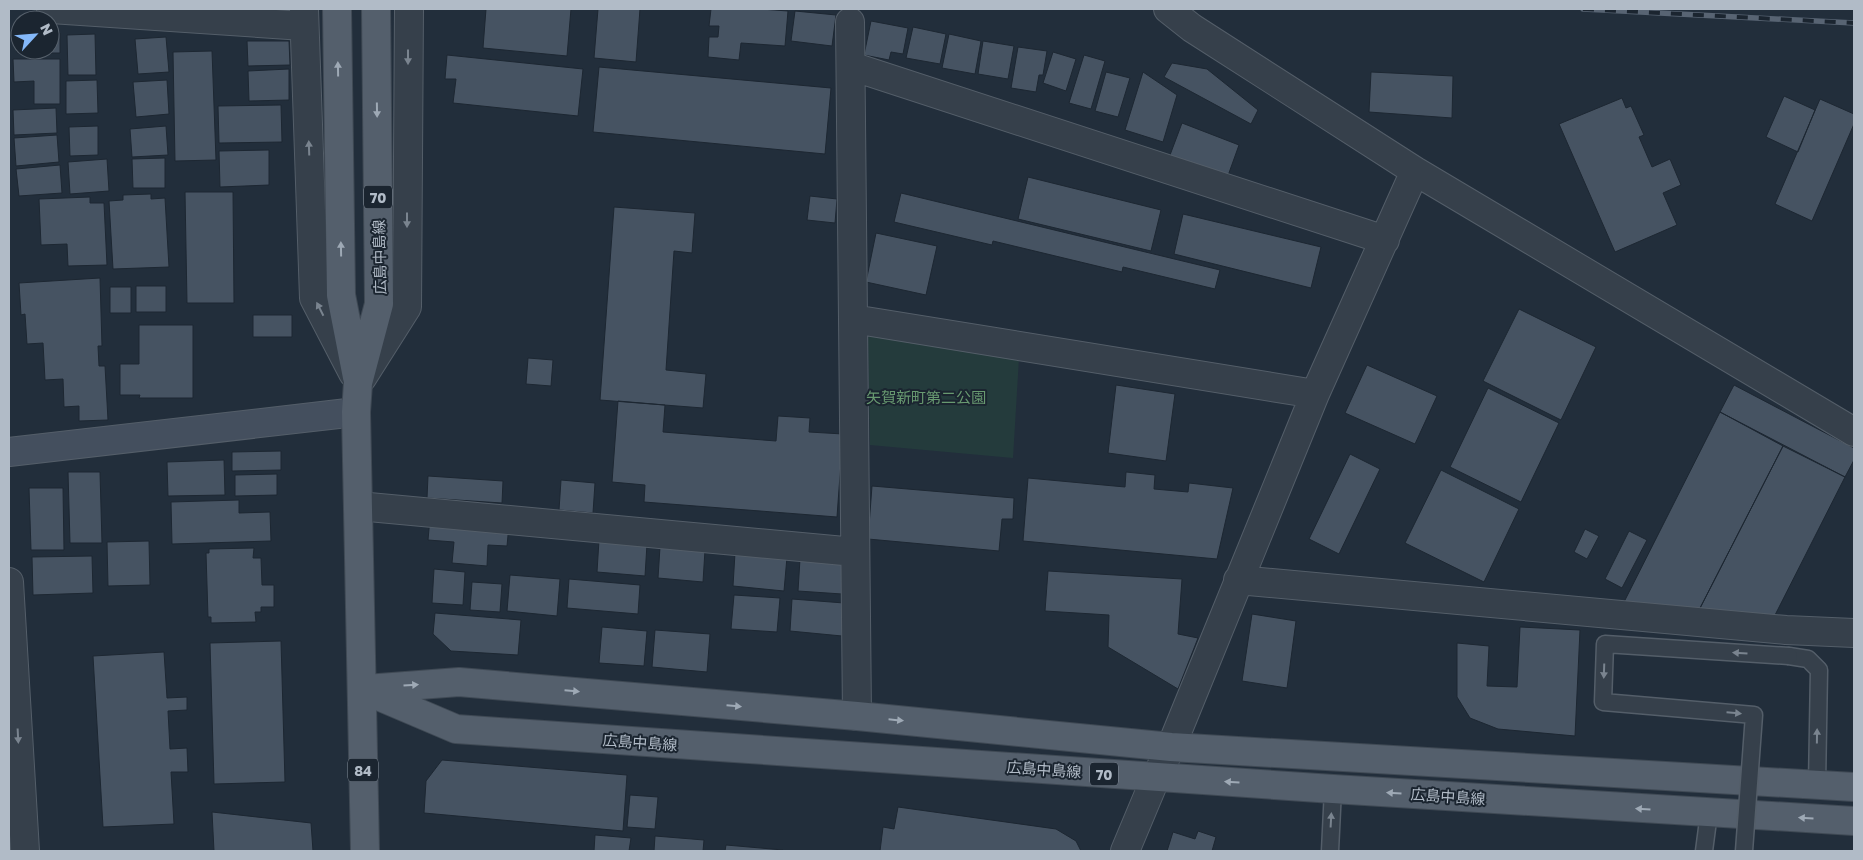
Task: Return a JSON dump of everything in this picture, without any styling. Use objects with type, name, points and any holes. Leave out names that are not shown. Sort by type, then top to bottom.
[{"type":"main road","name":"広島中島線","points":[[337,9],[341,295],[358,383]]},
{"type":"main road","name":"広島中島線","points":[[376,9],[379,304],[358,383],[356,412],[362,689],[456,729],[1333,789],[1854,821]]},
{"type":"main road","name":"70","points":[[362,689],[459,682],[857,716],[1171,747],[1854,787]]},
{"type":"main road","name":"84","points":[[362,689],[364,851]]},
{"type":"street","points":[[51,9],[304,17],[314,298],[358,383],[407,307],[409,9]]},
{"type":"street","points":[[1168,9],[1192,28],[1414,172],[1854,432]]},
{"type":"street","points":[[850,22],[857,716]]},
{"type":"street","points":[[851,66],[1385,240]]},
{"type":"street","points":[[1125,851],[1156,777],[1171,747],[1315,394],[1414,172]]},
{"type":"street","points":[[853,319],[1315,394]]},
{"type":"street","points":[[9,452],[356,412]]},
{"type":"street","points":[[358,506],[855,552]]},
{"type":"street","points":[[1238,580],[1786,630],[1854,633]]},
{"type":"street","points":[[9,582],[25,851]]},
{"type":"lane","points":[[1744,851],[1754,715],[1603,702],[1605,644],[1789,656],[1808,659],[1819,670],[1816,785]]},
{"type":"lane","points":[[1330,851],[1333,789]]},
{"type":"lane","points":[[1704,851],[1709,813]]},
{"type":"green space","name":"矢賀新町第二公園","points":[[868,333],[1019,358],[1013,458],[870,445]]},
{"type":"building","points":[[290,9],[290,11],[258,10]]},
{"type":"building","points":[[486,9],[571,9],[567,56],[483,48]]},
{"type":"building","points":[[598,9],[640,9],[636,62],[594,58]]},
{"type":"building","points":[[711,9],[788,11],[785,46],[741,43],[739,60],[708,57],[709,37],[718,37],[719,26],[709,26]]},
{"type":"building","points":[[795,11],[836,15],[832,46],[791,41]]},
{"type":"building","points":[[871,21],[908,28],[903,54],[891,52],[889,60],[864,55]]},
{"type":"building","points":[[913,27],[946,34],[940,64],[906,58]]},
{"type":"building","points":[[95,34],[96,75],[68,75],[67,35]]},
{"type":"building","points":[[949,34],[981,41],[975,74],[942,68]]},
{"type":"building","points":[[166,37],[169,72],[138,74],[135,39]]},
{"type":"building","points":[[247,41],[289,41],[290,65],[248,66]]},
{"type":"building","points":[[983,41],[1014,46],[1008,79],[978,74]]},
{"type":"building","points":[[1018,47],[1047,51],[1043,75],[1039,75],[1036,92],[1011,88]]},
{"type":"building","points":[[212,51],[216,160],[175,161],[173,52]]},
{"type":"building","points":[[1053,52],[1076,59],[1066,91],[1043,83]]},
{"type":"building","points":[[447,55],[583,69],[578,116],[453,103],[456,79],[445,79]]},
{"type":"building","points":[[1084,55],[1105,61],[1091,109],[1069,103]]},
{"type":"building","points":[[13,60],[60,60],[60,104],[34,104],[34,81],[14,82]]},
{"type":"building","points":[[1172,63],[1207,69],[1258,110],[1251,124],[1164,77]]},
{"type":"building","points":[[599,67],[831,88],[825,154],[593,132]]},
{"type":"building","points":[[289,69],[289,100],[249,101],[248,71]]},
{"type":"building","points":[[1106,72],[1130,78],[1118,117],[1095,111]]},
{"type":"building","points":[[1143,72],[1177,95],[1163,142],[1125,130]]},
{"type":"building","points":[[1371,72],[1453,76],[1452,118],[1369,112]]},
{"type":"building","points":[[97,80],[98,113],[66,114],[66,81]]},
{"type":"building","points":[[167,80],[169,114],[136,117],[133,82]]},
{"type":"building","points":[[1784,96],[1815,110],[1798,152],[1766,137]]},
{"type":"building","points":[[1622,98],[1626,108],[1631,106],[1644,135],[1639,137],[1652,167],[1670,159],[1681,185],[1663,193],[1677,225],[1615,252],[1559,124]]},
{"type":"building","points":[[1820,99],[1854,114],[1854,124],[1812,221],[1775,204]]},
{"type":"building","points":[[281,105],[282,142],[219,143],[218,106]]},
{"type":"building","points":[[56,108],[57,133],[14,135],[13,110]]},
{"type":"building","points":[[1182,123],[1239,145],[1225,184],[1167,163]]},
{"type":"building","points":[[98,126],[98,155],[70,156],[69,127]]},
{"type":"building","points":[[166,126],[168,155],[132,157],[130,129]]},
{"type":"building","points":[[57,135],[59,162],[16,166],[14,138]]},
{"type":"building","points":[[269,150],[269,185],[220,187],[219,151]]},
{"type":"building","points":[[165,158],[165,188],[133,188],[132,159]]},
{"type":"building","points":[[107,159],[109,191],[70,194],[68,162]]},
{"type":"building","points":[[60,165],[62,193],[19,196],[16,169]]},
{"type":"building","points":[[1028,177],[1161,210],[1151,251],[1018,219]]},
{"type":"building","points":[[185,192],[233,192],[234,303],[187,303]]},
{"type":"building","points":[[901,193],[1220,270],[1215,289],[1123,267],[1122,272],[993,241],[992,245],[894,222]]},
{"type":"building","points":[[151,194],[151,199],[165,198],[169,267],[113,269],[109,201],[123,200],[123,195]]},
{"type":"building","points":[[810,196],[837,199],[835,223],[807,220]]},
{"type":"building","points":[[90,197],[90,203],[104,203],[107,265],[68,266],[67,244],[41,245],[39,199]]},
{"type":"building","points":[[614,207],[695,213],[692,253],[674,251],[666,370],[706,374],[703,408],[600,400]]},
{"type":"building","points":[[1183,214],[1321,247],[1311,288],[1174,254]]},
{"type":"building","points":[[876,233],[937,246],[926,295],[866,282]]},
{"type":"building","points":[[100,278],[102,346],[98,346],[99,366],[105,366],[108,420],[79,421],[79,406],[64,407],[63,379],[45,380],[43,343],[27,344],[25,314],[21,315],[19,283]]},
{"type":"building","points":[[136,286],[166,286],[166,312],[136,312]]},
{"type":"building","points":[[110,287],[131,287],[131,313],[110,313]]},
{"type":"building","points":[[1519,309],[1596,347],[1561,420],[1483,381]]},
{"type":"building","points":[[253,315],[292,315],[292,337],[253,337]]},
{"type":"building","points":[[139,325],[193,325],[193,398],[139,398],[140,395],[120,395],[120,364],[139,364]]},
{"type":"building","points":[[528,358],[553,360],[551,386],[526,384]]},
{"type":"building","points":[[1367,365],[1437,396],[1415,444],[1345,413]]},
{"type":"building","points":[[1116,385],[1175,394],[1166,461],[1108,453]]},
{"type":"building","points":[[1734,385],[1854,448],[1854,460],[1845,477],[1720,412]]},
{"type":"building","points":[[1488,388],[1559,423],[1521,502],[1450,467]]},
{"type":"building","points":[[618,401],[665,405],[663,432],[776,441],[778,416],[810,418],[809,432],[843,434],[837,517],[644,502],[645,485],[612,482]]},
{"type":"building","points":[[1720,412],[1783,446],[1697,614],[1622,606]]},
{"type":"building","points":[[1783,446],[1845,477],[1771,623],[1697,614]]},
{"type":"building","points":[[281,451],[281,470],[232,471],[232,452]]},
{"type":"building","points":[[1350,454],[1380,469],[1339,554],[1309,539]]},
{"type":"building","points":[[224,460],[225,495],[168,496],[167,462]]},
{"type":"building","points":[[1441,470],[1519,509],[1484,582],[1405,543]]},
{"type":"building","points":[[68,472],[100,472],[102,543],[70,543]]},
{"type":"building","points":[[1126,472],[1155,475],[1154,489],[1188,492],[1189,483],[1233,488],[1217,559],[1023,541],[1028,478],[1125,487]]},
{"type":"building","points":[[277,474],[277,495],[235,496],[235,475]]},
{"type":"building","points":[[428,476],[503,481],[502,503],[427,498]]},
{"type":"building","points":[[561,480],[595,483],[593,513],[559,510]]},
{"type":"building","points":[[872,486],[1014,498],[1013,519],[1002,519],[999,551],[868,539]]},
{"type":"building","points":[[29,488],[63,488],[64,550],[31,550]]},
{"type":"building","points":[[239,500],[239,513],[270,512],[271,541],[172,544],[171,502]]},
{"type":"building","points":[[430,518],[509,525],[507,546],[488,545],[487,566],[452,563],[454,542],[428,540]]},
{"type":"building","points":[[1585,529],[1599,536],[1587,559],[1574,552]]},
{"type":"building","points":[[1629,531],[1647,540],[1622,588],[1605,579]]},
{"type":"building","points":[[599,540],[647,544],[645,576],[597,572]]},
{"type":"building","points":[[149,541],[150,585],[108,586],[107,542]]},
{"type":"building","points":[[660,547],[705,550],[703,582],[658,578]]},
{"type":"building","points":[[254,548],[253,558],[261,558],[262,585],[274,585],[274,607],[261,607],[261,612],[255,612],[256,622],[211,623],[211,617],[208,617],[206,553],[209,553],[209,549]]},
{"type":"building","points":[[735,553],[787,557],[784,591],[733,586]]},
{"type":"building","points":[[92,556],[93,593],[33,595],[32,557]]},
{"type":"building","points":[[800,559],[844,563],[842,594],[798,591]]},
{"type":"building","points":[[434,569],[465,572],[463,605],[432,603]]},
{"type":"building","points":[[1048,571],[1182,579],[1178,634],[1198,638],[1178,689],[1108,647],[1109,615],[1045,611]]},
{"type":"building","points":[[510,575],[560,579],[557,616],[507,611]]},
{"type":"building","points":[[569,579],[640,585],[638,614],[567,608]]},
{"type":"building","points":[[472,582],[502,584],[500,612],[470,610]]},
{"type":"building","points":[[734,595],[780,598],[777,632],[731,629]]},
{"type":"building","points":[[792,599],[844,603],[842,636],[790,631]]},
{"type":"building","points":[[435,613],[521,620],[518,655],[451,651],[433,634]]},
{"type":"building","points":[[1252,614],[1296,621],[1287,688],[1242,681]]},
{"type":"building","points":[[602,627],[647,631],[644,666],[599,663]]},
{"type":"building","points":[[1520,627],[1580,630],[1575,736],[1498,729],[1470,718],[1457,697],[1457,643],[1489,646],[1487,686],[1517,687]]},
{"type":"building","points":[[655,630],[710,634],[707,672],[652,667]]},
{"type":"building","points":[[281,641],[285,782],[214,784],[210,643]]},
{"type":"building","points":[[164,652],[167,698],[187,697],[187,710],[168,711],[170,749],[187,748],[188,772],[171,772],[174,824],[103,827],[93,656]]},
{"type":"building","points":[[442,760],[627,775],[623,831],[424,813],[426,781]]},
{"type":"building","points":[[630,795],[658,797],[655,829],[627,827]]},
{"type":"building","points":[[898,807],[1056,829],[1076,841],[1081,851],[880,851],[883,827],[894,829]]},
{"type":"building","points":[[212,812],[311,823],[313,851],[214,851]]},
{"type":"building","points":[[1198,831],[1216,837],[1212,851],[1167,851],[1173,832],[1195,839]]},
{"type":"building","points":[[595,835],[631,838],[629,851],[594,851]]},
{"type":"building","points":[[655,836],[704,840],[703,851],[654,851]]},
{"type":"building","points":[[726,845],[783,850],[783,851],[725,851]]},
{"type":"railway","points":[[1583,9],[1854,23]]}]
